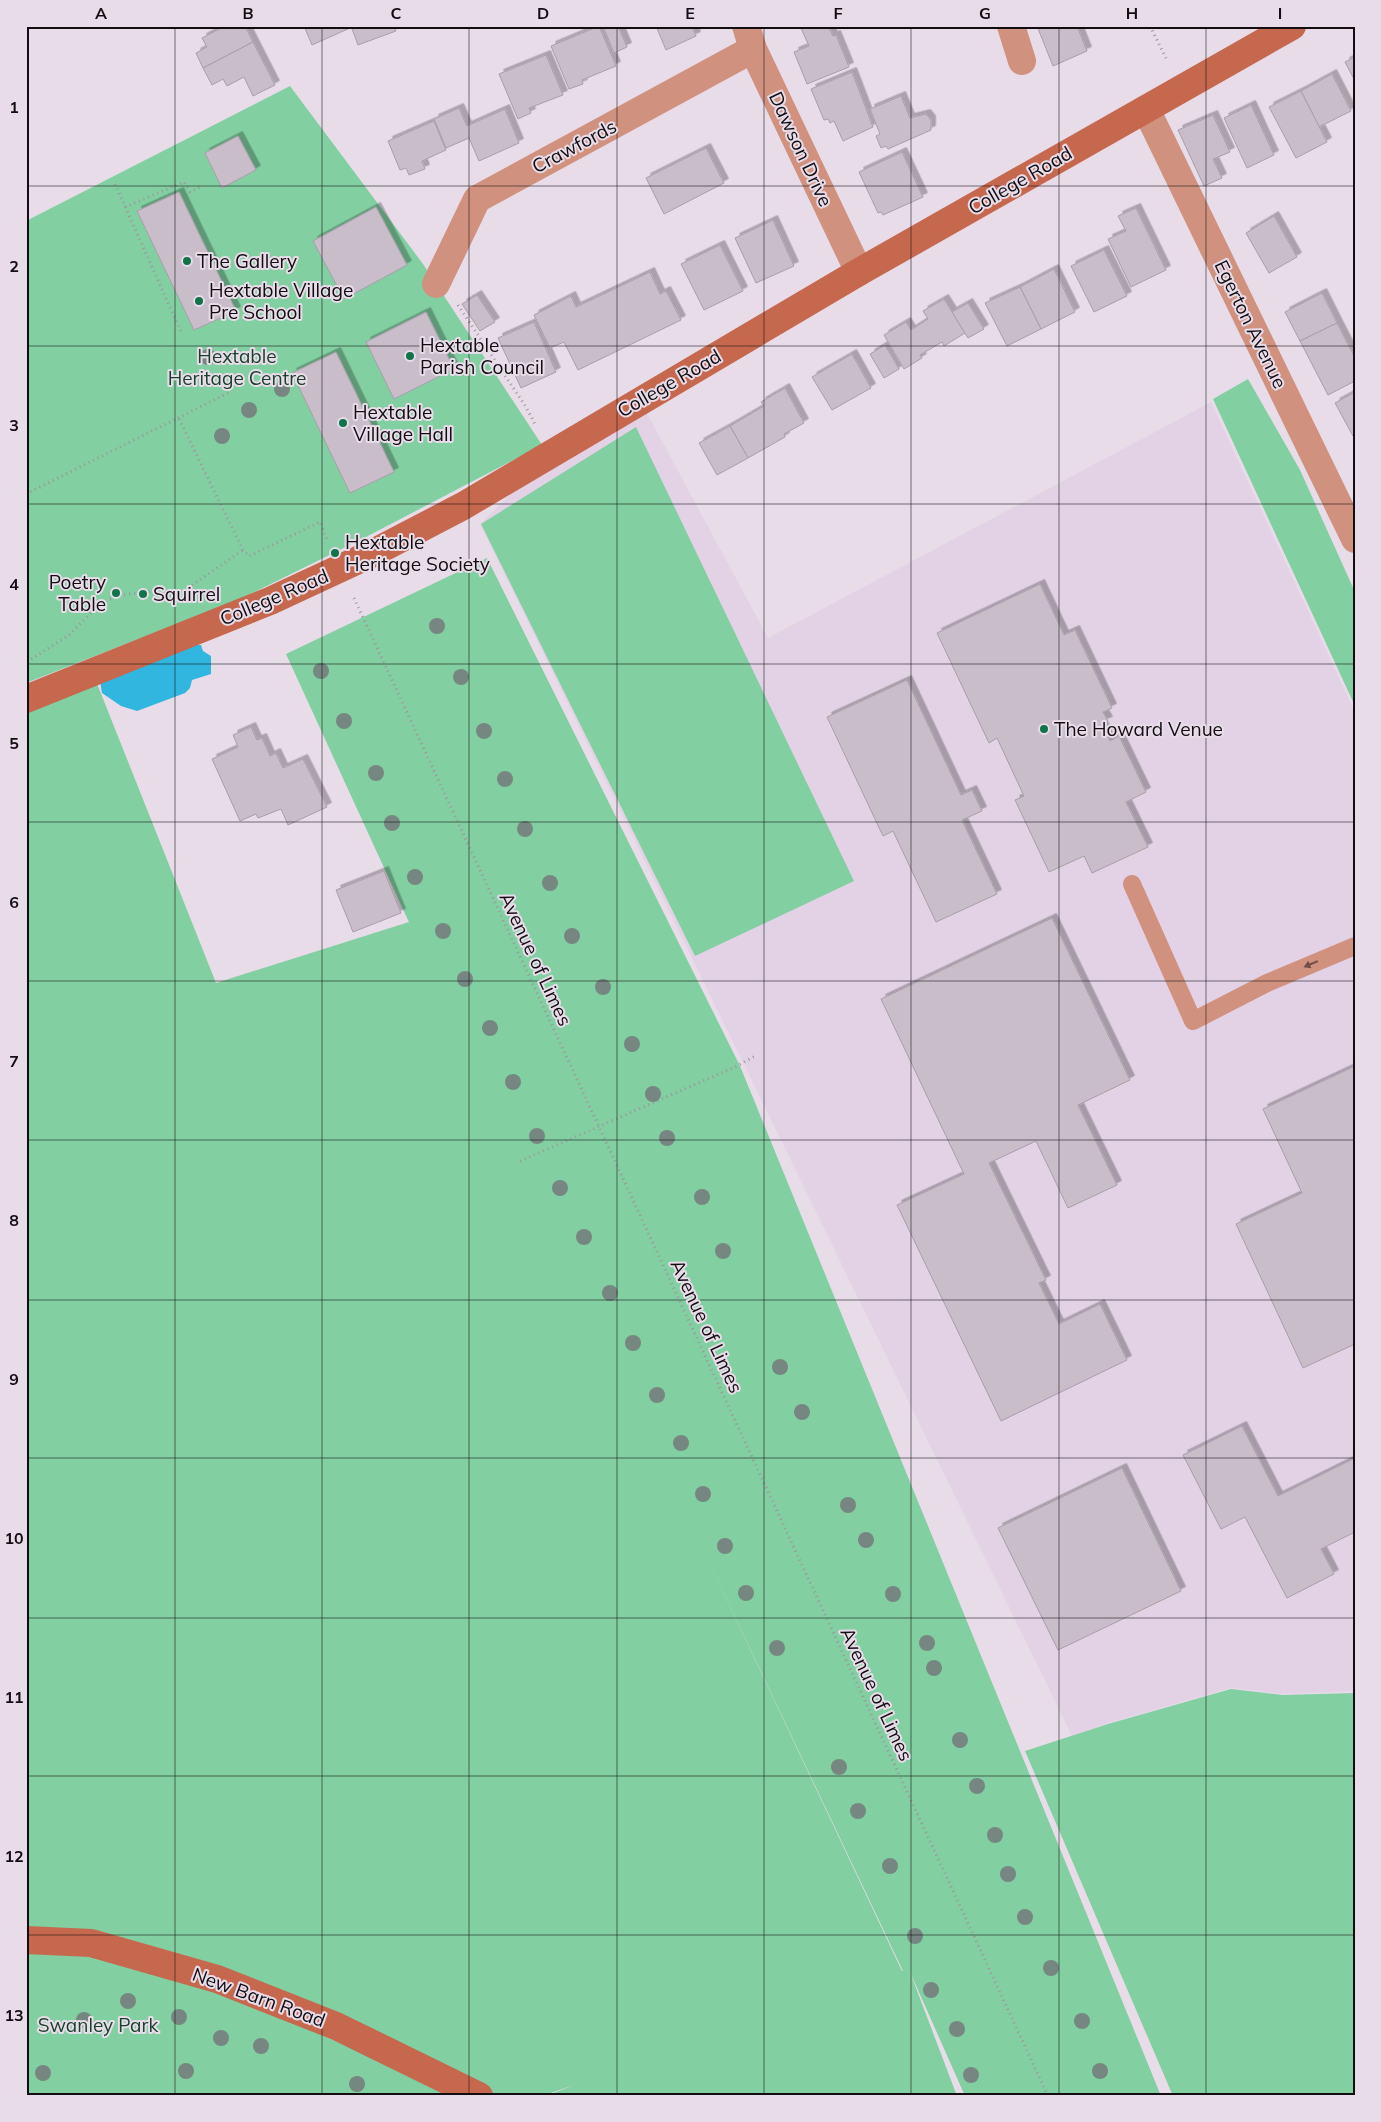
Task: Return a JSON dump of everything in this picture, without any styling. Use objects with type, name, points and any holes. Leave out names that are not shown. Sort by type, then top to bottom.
[{"type":"street","points":[[1011,26],[1022,61]]},
{"type":"street","name":"College Road","points":[[26,699],[270,601],[463,506],[859,272],[1292,26]]},
{"type":"street","name":"Dawson Drive","points":[[750,38],[859,272]]},
{"type":"street","name":"Crawfords","points":[[438,278],[477,199],[750,38]]},
{"type":"street","name":"Egerton Avenue","points":[[1146,109],[1355,539]]},
{"type":"street","name":"New Barn Road","points":[[26,1940],[91,1943],[217,1979],[336,2026],[478,2096]]},
{"type":"lane","points":[[1132,884],[1193,1021],[1266,983],[1355,946]]},
{"type":"path","points":[[1150,26],[1163,53]]},
{"type":"path","points":[[125,207],[184,182],[190,192],[200,186]]},
{"type":"path","points":[[115,184],[182,334]]},
{"type":"path","points":[[438,278],[526,407],[550,453]]},
{"type":"path","points":[[26,494],[230,392]]},
{"type":"path","points":[[26,662],[69,636],[101,603],[121,595],[144,592],[182,592],[243,550],[179,419]]},
{"type":"path","name":"Avenue of Limes","points":[[243,550],[249,556],[320,522],[332,554],[1048,2096]]},
{"type":"path","points":[[520,1162],[737,1066],[755,1056]]},
{"type":"shaded area","points":[[1211,402],[1355,712],[1355,1691],[1283,1694],[1231,1688],[1108,1723],[1072,1736],[480,524],[552,454],[642,404],[768,638]]},
{"type":"green space","name":"Hextable Heritage Centre","points":[[290,86],[423,264],[542,445],[366,537],[238,600],[26,683],[26,221]]},
{"type":"green space","points":[[1248,379],[1300,470],[1355,592],[1355,706],[1213,399]]},
{"type":"green space","points":[[636,427],[854,881],[695,956],[481,524]]},
{"type":"green space","points":[[487,558],[740,1066],[1161,2096],[965,2096],[910,1972],[957,2096],[546,2096],[574,2085],[542,2096],[492,2096],[349,2023],[26,1929],[26,711],[96,681],[216,983],[409,922],[286,654]],"holes":[[[701,1545],[903,1971],[902,1971]]]},
{"type":"green space","points":[[1231,1689],[1283,1695],[1355,1693],[1355,2096],[1173,2096],[1025,1751],[1108,1724]]},
{"type":"green space","name":"Swanley Park","points":[[26,1949],[110,1955],[228,1992],[456,2096],[26,2096]]},
{"type":"water","points":[[194,645],[201,645],[203,651],[211,656],[211,674],[192,680],[190,688],[185,693],[137,711],[121,706],[102,693],[100,681]]},
{"type":"building","points":[[225,26],[245,26],[253,42],[203,68],[196,53],[207,47],[202,38]]},
{"type":"building","points":[[304,26],[350,26],[350,28],[312,45]]},
{"type":"building","points":[[351,26],[394,26],[396,31],[358,45]]},
{"type":"building","points":[[599,26],[616,66],[582,80],[583,84],[569,89],[551,46]]},
{"type":"building","points":[[603,26],[618,26],[627,47],[614,53]]},
{"type":"building","points":[[656,26],[692,26],[696,36],[666,50]]},
{"type":"building","points":[[800,26],[828,26],[833,36],[836,35],[849,67],[807,84],[794,52],[809,46]]},
{"type":"building","points":[[1037,26],[1077,26],[1087,51],[1053,66]]},
{"type":"building","points":[[253,42],[275,85],[253,96],[244,77],[227,86],[223,79],[212,85],[203,68]]},
{"type":"building","points":[[546,55],[563,95],[529,108],[531,113],[518,119],[499,74]]},
{"type":"building","points":[[1355,57],[1355,81],[1345,62]]},
{"type":"building","points":[[852,72],[873,127],[843,141],[834,121],[830,123],[828,119],[824,120],[811,89]]},
{"type":"building","points":[[1332,74],[1351,111],[1319,127],[1301,91]]},
{"type":"building","points":[[1301,91],[1327,142],[1296,158],[1269,107]]},
{"type":"building","points":[[901,96],[910,118],[926,114],[931,120],[931,130],[888,149],[886,146],[881,148],[876,136],[880,134],[870,109]]},
{"type":"building","points":[[1251,105],[1274,155],[1247,168],[1224,118]]},
{"type":"building","points":[[459,108],[467,126],[505,109],[519,143],[479,161],[469,138],[446,148],[434,119]]},
{"type":"building","points":[[1213,115],[1230,152],[1213,159],[1222,178],[1204,186],[1178,130]]},
{"type":"building","points":[[434,121],[446,150],[422,161],[425,169],[409,175],[406,168],[400,170],[388,141]]},
{"type":"building","points":[[238,136],[256,170],[222,188],[205,153]]},
{"type":"building","points":[[706,148],[724,183],[664,214],[646,178]]},
{"type":"building","points":[[902,152],[923,197],[883,215],[881,212],[878,213],[859,172]]},
{"type":"building","name":"The Gallery","points":[[179,192],[236,311],[194,330],[137,211]]},
{"type":"building","points":[[376,207],[407,265],[344,299],[313,241]]},
{"type":"building","points":[[1136,208],[1166,270],[1131,287],[1108,239],[1126,231],[1118,216]]},
{"type":"building","points":[[1274,216],[1297,257],[1269,273],[1246,233]]},
{"type":"building","points":[[773,220],[794,266],[756,283],[735,238]]},
{"type":"building","points":[[720,245],[743,291],[704,310],[681,264]]},
{"type":"building","points":[[1104,250],[1127,296],[1094,312],[1071,266]]},
{"type":"building","points":[[1054,269],[1075,312],[1041,329],[1020,287]]},
{"type":"building","points":[[650,272],[660,294],[666,291],[681,320],[578,370],[564,342],[550,348],[534,315],[571,296],[576,307]]},
{"type":"building","points":[[1020,287],[1041,329],[1007,346],[985,303]]},
{"type":"building","points":[[1322,293],[1337,323],[1300,341],[1285,312]]},
{"type":"building","points":[[477,295],[495,322],[480,331],[462,304]]},
{"type":"building","points":[[944,299],[965,333],[944,346],[942,342],[920,355],[922,358],[904,369],[884,335],[906,322],[911,330],[928,319],[923,311]]},
{"type":"building","points":[[968,303],[984,329],[968,338],[952,312]]},
{"type":"building","name":"Hextable Parish Council","points":[[426,312],[454,369],[394,399],[366,342]]},
{"type":"building","points":[[534,322],[556,372],[521,388],[498,338]]},
{"type":"building","points":[[1337,323],[1355,358],[1355,381],[1328,395],[1300,341]]},
{"type":"building","points":[[885,345],[899,369],[884,378],[870,354]]},
{"type":"building","name":"Hextable Village Hall","points":[[336,352],[394,472],[350,493],[292,373]]},
{"type":"building","points":[[852,354],[871,388],[832,410],[812,377]]},
{"type":"building","points":[[785,388],[804,423],[784,434],[785,437],[748,458],[730,426],[764,406],[761,402]]},
{"type":"building","points":[[1355,392],[1355,435],[1353,436],[1335,403]]},
{"type":"building","points":[[730,426],[748,458],[717,475],[699,443]]},
{"type":"building","name":"The Howard Venue","points":[[1040,584],[1064,635],[1075,630],[1112,708],[1103,712],[1108,721],[1102,723],[1110,741],[1119,736],[1146,792],[1126,802],[1148,847],[1092,873],[1084,856],[1049,872],[1015,800],[1024,796],[997,738],[989,743],[937,633]]},
{"type":"building","points":[[907,680],[961,795],[972,790],[982,811],[962,820],[997,894],[936,922],[893,831],[883,836],[827,717]]},
{"type":"building","points":[[251,727],[257,740],[262,738],[270,756],[276,753],[283,768],[303,759],[327,807],[288,825],[281,809],[258,818],[256,814],[240,821],[212,759],[238,747],[233,735]]},
{"type":"building","points":[[384,871],[401,913],[353,932],[336,890]]},
{"type":"building","points":[[1052,918],[1130,1080],[1078,1105],[1117,1185],[1068,1208],[1036,1141],[989,1163],[1046,1280],[1039,1283],[1059,1324],[1100,1304],[1127,1360],[1001,1421],[897,1205],[964,1174],[881,999]]},
{"type":"building","points":[[1355,1066],[1355,1344],[1303,1368],[1236,1224],[1302,1193],[1263,1109]]},
{"type":"building","points":[[1242,1426],[1278,1496],[1355,1458],[1355,1532],[1321,1549],[1334,1574],[1287,1598],[1245,1517],[1221,1529],[1183,1455]]},
{"type":"building","points":[[1122,1468],[1181,1591],[1058,1650],[998,1528]]},
{"type":"place","name":"The Gallery","points":[[187,261]]},
{"type":"place","name":"Hextable Village Pre School","points":[[199,301]]},
{"type":"place","name":"Hextable Parish Council","points":[[410,356]]},
{"type":"place","name":"Hextable Village Hall","points":[[343,423]]},
{"type":"place","name":"Hextable Heritage Society","points":[[335,553]]},
{"type":"place","name":"Poetry Table","points":[[116,593]]},
{"type":"place","name":"Squirrel","points":[[143,594]]},
{"type":"place","name":"The Howard Venue","points":[[1044,729]]}]
